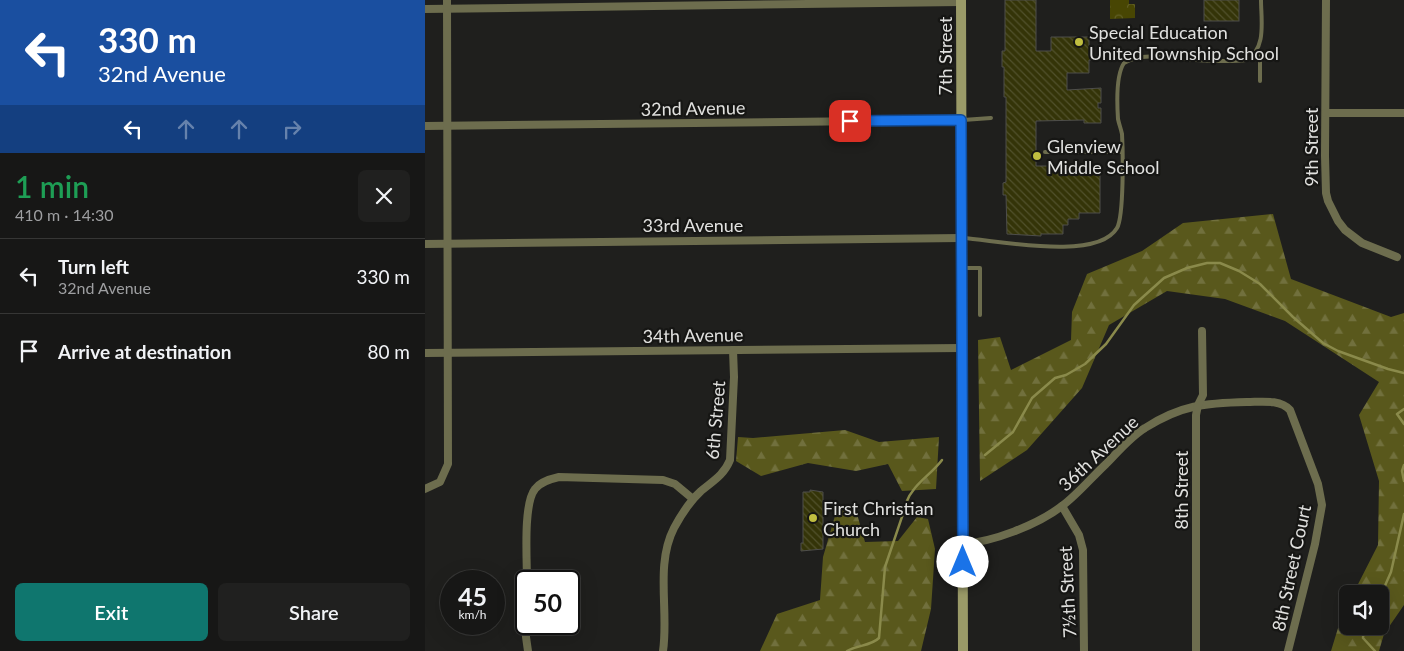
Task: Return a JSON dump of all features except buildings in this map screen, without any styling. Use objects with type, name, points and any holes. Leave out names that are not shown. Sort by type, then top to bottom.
[{"type":"main road","name":"7th Street","points":[[963,1],[961,120],[963,651]]},
{"type":"street","name":"9th Street","points":[[1326,0],[1325,187],[1331,211],[1345,230],[1362,243],[1397,257]]},
{"type":"street","points":[[425,8],[447,4],[963,1]]},
{"type":"street","points":[[425,489],[440,482],[447,464],[447,4]]},
{"type":"street","points":[[1325,112],[1404,113]]},
{"type":"street","name":"32nd Avenue","points":[[425,126],[961,120]]},
{"type":"street","name":"33rd Avenue","points":[[425,244],[961,238]]},
{"type":"street","name":"8th Street","points":[[1196,651],[1196,415],[1203,395],[1202,331]]},
{"type":"street","name":"34th Avenue","points":[[425,353],[962,348]]},
{"type":"street","name":"6th Street","points":[[663,651],[666,554],[673,529],[693,499],[725,471],[730,460],[734,377],[733,350]]},
{"type":"street","name":"36th Avenue","points":[[963,544],[981,543],[1031,524],[1062,506],[1131,437],[1167,415],[1198,405],[1215,403],[1271,402],[1287,407]]},
{"type":"street","name":"8th Street Court","points":[[1287,407],[1290,410],[1318,484],[1322,505],[1315,544],[1288,651]]},
{"type":"street","points":[[527,570],[528,504],[535,489],[546,481],[559,477],[663,480],[675,484],[693,499]]},
{"type":"street","name":"7½th Street","points":[[1062,506],[1079,535],[1083,550],[1084,651]]},
{"type":"street","points":[[526,635],[528,651]]},
{"type":"lane","points":[[961,238],[1021,246],[1070,246],[1087,245],[1108,238],[1117,229],[1121,219],[1122,152],[1118,120],[1119,77],[1124,63],[1137,57],[1246,60],[1257,51],[1260,44],[1261,0]]},
{"type":"lane","points":[[1257,51],[1260,55],[1260,81]]},
{"type":"lane","points":[[961,120],[991,118]]},
{"type":"lane","points":[[1045,152],[1122,152]]},
{"type":"lane","points":[[962,268],[981,268],[980,315]]},
{"type":"green space","points":[[1110,0],[1129,0],[1129,4],[1135,4],[1135,18],[1110,19]]},
{"type":"green space","points":[[1273,214],[1291,279],[1391,317],[1404,313],[1404,605],[1389,627],[1389,585],[1358,585],[1378,545],[1379,481],[1359,415],[1379,382],[1285,321],[1225,299],[1167,291],[1109,325],[1082,388],[1027,450],[980,481],[978,340],[1000,337],[1011,370],[1071,340],[1072,312],[1087,274],[1142,251],[1183,223]]},
{"type":"green space","points":[[845,430],[879,442],[939,437],[936,489],[902,491],[888,464],[856,471],[808,463],[761,476],[736,461],[738,437],[753,438]]},
{"type":"green space","points":[[837,509],[857,514],[865,542],[898,541],[917,517],[928,519],[935,549],[931,609],[921,651],[760,651],[777,614],[820,600],[823,557]]},
{"type":"green space","points":[[1339,625],[1339,635],[1384,635],[1379,651],[1331,651]]},
{"type":"waterway","points":[[985,455],[1013,432],[1032,398],[1055,378],[1066,375],[1085,364],[1106,344],[1134,305],[1164,278],[1187,268],[1207,263],[1220,263],[1239,271],[1260,284],[1293,317],[1323,343],[1338,351],[1404,373]]},
{"type":"waterway","points":[[1404,409],[1397,414],[1404,424]]},
{"type":"waterway","points":[[906,503],[913,490],[942,460]]},
{"type":"waterway","points":[[1404,465],[1402,471],[1404,481]]},
{"type":"waterway","points":[[847,651],[872,643],[879,638],[885,567],[906,505]]},
{"type":"waterway","points":[[1385,585],[1391,572],[1404,514]]},
{"type":"waterway","points":[[1363,635],[1363,638],[1375,651]]},
{"type":"place","name":"Special Education United Township School","points":[[1079,42]]},
{"type":"place","name":"Glenview Middle School","points":[[1037,156]]},
{"type":"place","name":"First Christian Church","points":[[813,518]]},
{"type":"route","points":[[850,121],[961,120],[963,562]]}]
